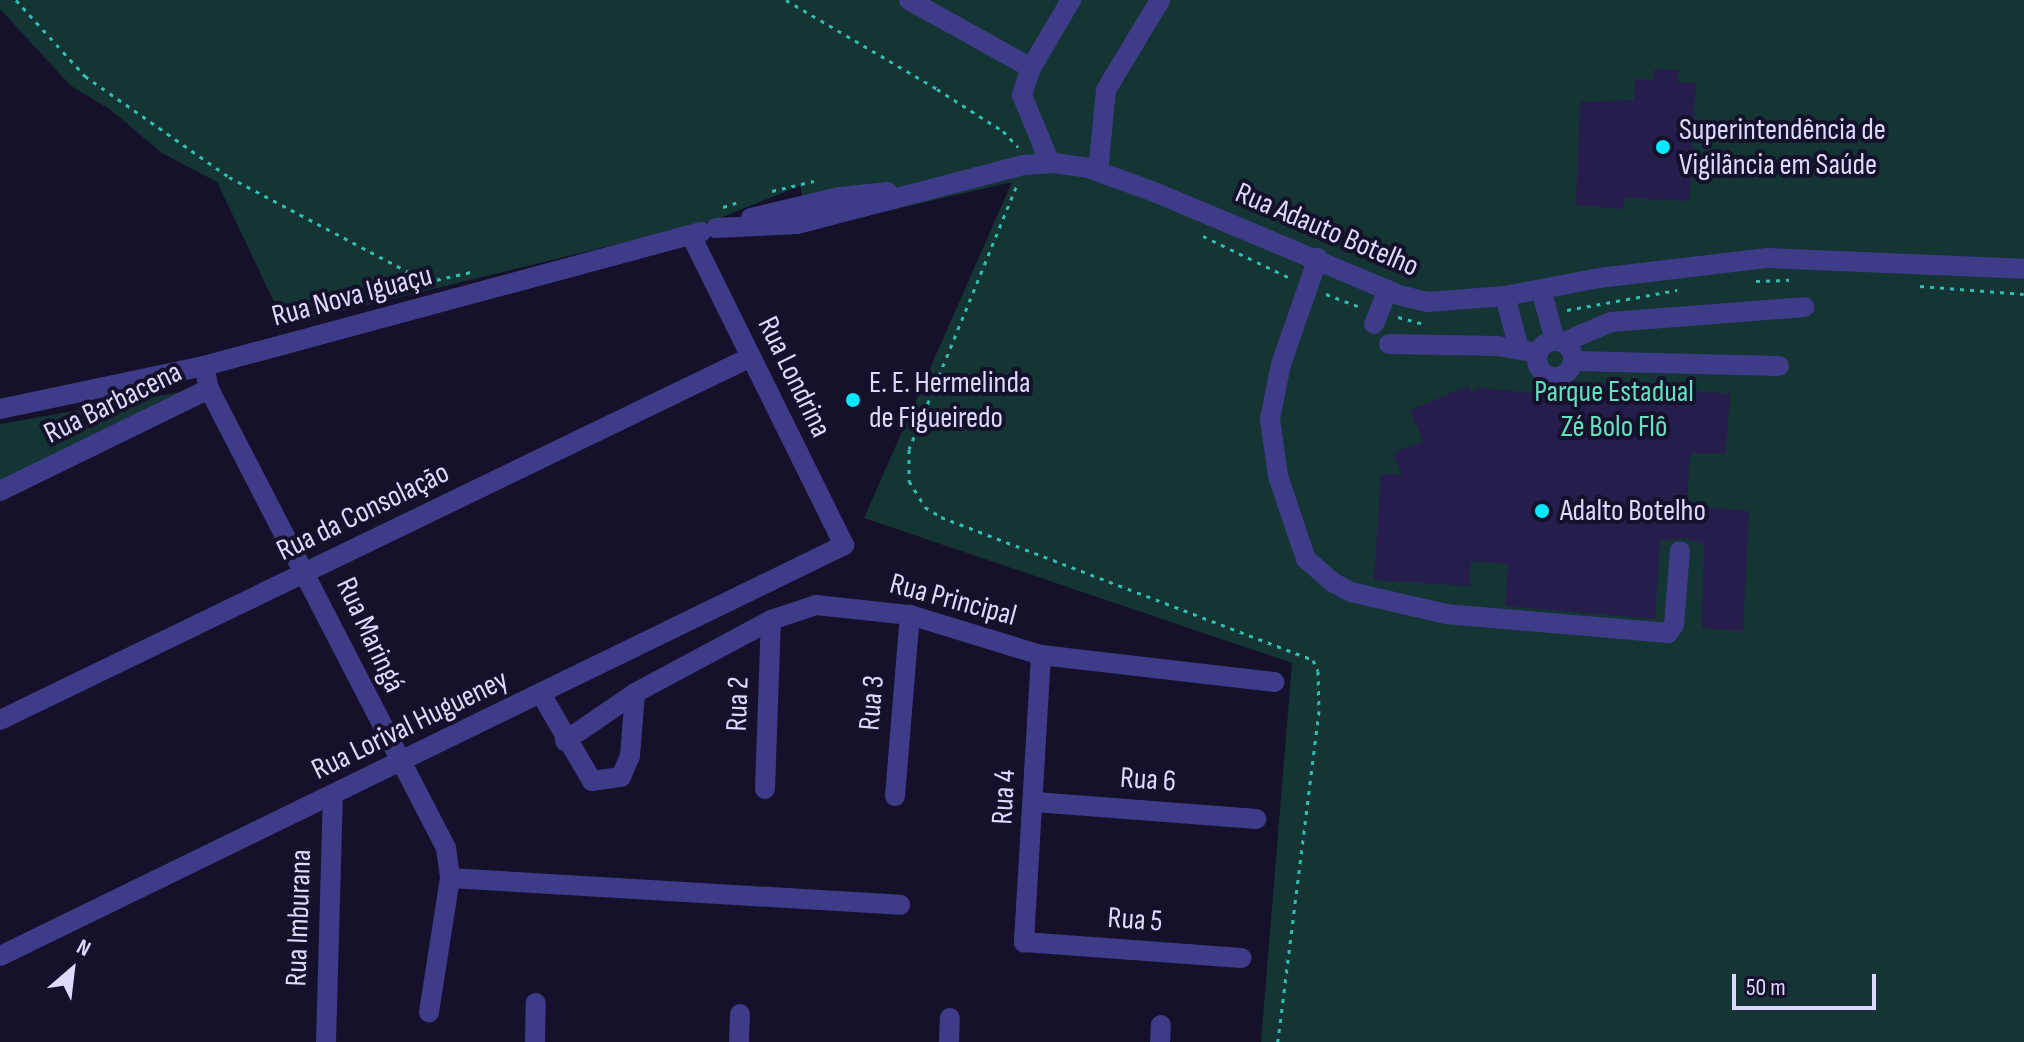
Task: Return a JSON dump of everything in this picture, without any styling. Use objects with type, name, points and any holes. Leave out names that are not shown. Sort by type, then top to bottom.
[{"type":"street","points":[[909,0],[1031,68]]},
{"type":"street","points":[[1050,163],[1022,95],[1031,68],[1071,0]]},
{"type":"street","points":[[1098,172],[1106,90],[1160,0]]},
{"type":"street","name":"Rua Adauto Botelho","points":[[1024,165],[1050,163],[1098,172],[1318,258],[1388,290],[1428,302],[1505,296],[1766,258],[2024,272]]},
{"type":"street","name":"Rua Nova Iguaçu","points":[[0,409],[204,366],[691,235],[713,219],[797,224],[1024,165]]},
{"type":"street","name":"Rua Londrina","points":[[691,235],[844,545]]},
{"type":"street","points":[[1318,258],[1281,364],[1270,419],[1278,476],[1306,559],[1332,582],[1351,592],[1446,614],[1668,633],[1674,625],[1680,551]]},
{"type":"street","points":[[1374,324],[1388,290]]},
{"type":"street","points":[[1541,290],[1560,341],[1574,361]]},
{"type":"street","points":[[1505,296],[1538,366],[1555,377],[1564,375],[1574,361]]},
{"type":"street","points":[[1389,344],[1529,351],[1611,322],[1804,307]]},
{"type":"street","name":"Rua da Consolação","points":[[0,720],[751,357]]},
{"type":"street","points":[[1574,361],[1779,366]]},
{"type":"street","name":"Rua Maringá","points":[[204,366],[209,389],[307,572],[396,760],[446,848],[450,878]]},
{"type":"street","name":"Rua Barbacena","points":[[0,491],[209,389]]},
{"type":"street","name":"Rua Lorival Hugueney","points":[[0,956],[333,797],[396,760],[541,694],[844,545]]},
{"type":"street","name":"Rua Principal","points":[[565,741],[635,693],[771,620],[816,605],[910,615],[1041,655],[1274,682]]},
{"type":"street","name":"Rua 3","points":[[895,796],[910,615]]},
{"type":"street","name":"Rua 2","points":[[765,789],[771,620]]},
{"type":"street","name":"Rua 4","points":[[1024,942],[1035,802],[1041,655]]},
{"type":"street","points":[[541,694],[565,741],[592,781],[621,777],[630,756],[635,693]]},
{"type":"street","name":"Rua Imburana","points":[[326,1042],[333,797]]},
{"type":"street","name":"Rua 6","points":[[1035,802],[1256,819]]},
{"type":"street","points":[[429,1012],[450,878],[900,905]]},
{"type":"street","name":"Rua 5","points":[[1024,942],[1241,958]]},
{"type":"street","points":[[535,1042],[536,1003]]},
{"type":"street","points":[[739,1042],[740,1014]]},
{"type":"street","points":[[949,1042],[950,1018]]},
{"type":"path","points":[[16,0],[85,76],[229,177],[427,282],[472,271]]},
{"type":"path","points":[[786,0],[1003,131],[1019,148],[1024,165],[909,449],[909,481],[925,507],[941,517],[1313,660],[1318,671],[1319,711],[1278,1042]]},
{"type":"path","points":[[766,193],[809,179],[821,183]]},
{"type":"path","points":[[713,219],[752,198]]},
{"type":"green space","name":"Parque Estadual Zé Bolo Flô","points":[[0,0],[2024,0],[2024,1042],[1261,1042],[1292,663],[864,518],[1012,182],[810,229],[800,186],[712,221],[285,325],[217,182],[162,153],[111,110],[71,86],[0,9]]},
{"type":"green space","points":[[181,392],[0,480],[0,424]]},
{"type":"building","name":"Superintendência de Vigilância em Saúde","points":[[1654,69],[1679,70],[1678,82],[1696,83],[1689,201],[1624,198],[1624,209],[1576,205],[1580,102],[1634,100],[1635,79],[1654,80]]},
{"type":"building","points":[[1572,381],[1730,394],[1726,453],[1690,453],[1687,506],[1749,511],[1743,631],[1702,628],[1704,544],[1682,538],[1660,541],[1655,619],[1505,606],[1508,564],[1471,561],[1470,586],[1374,580],[1381,474],[1402,475],[1393,453],[1423,441],[1410,410],[1468,386],[1471,392],[1480,388],[1572,396]]},
{"type":"place","name":"Superintendência de Vigilância em Saúde","points":[[1663,147]]},
{"type":"place","name":"E. E. Hermelinda de Figueiredo","points":[[853,400]]},
{"type":"place","name":"Adalto Botelho","points":[[1542,511]]}]
